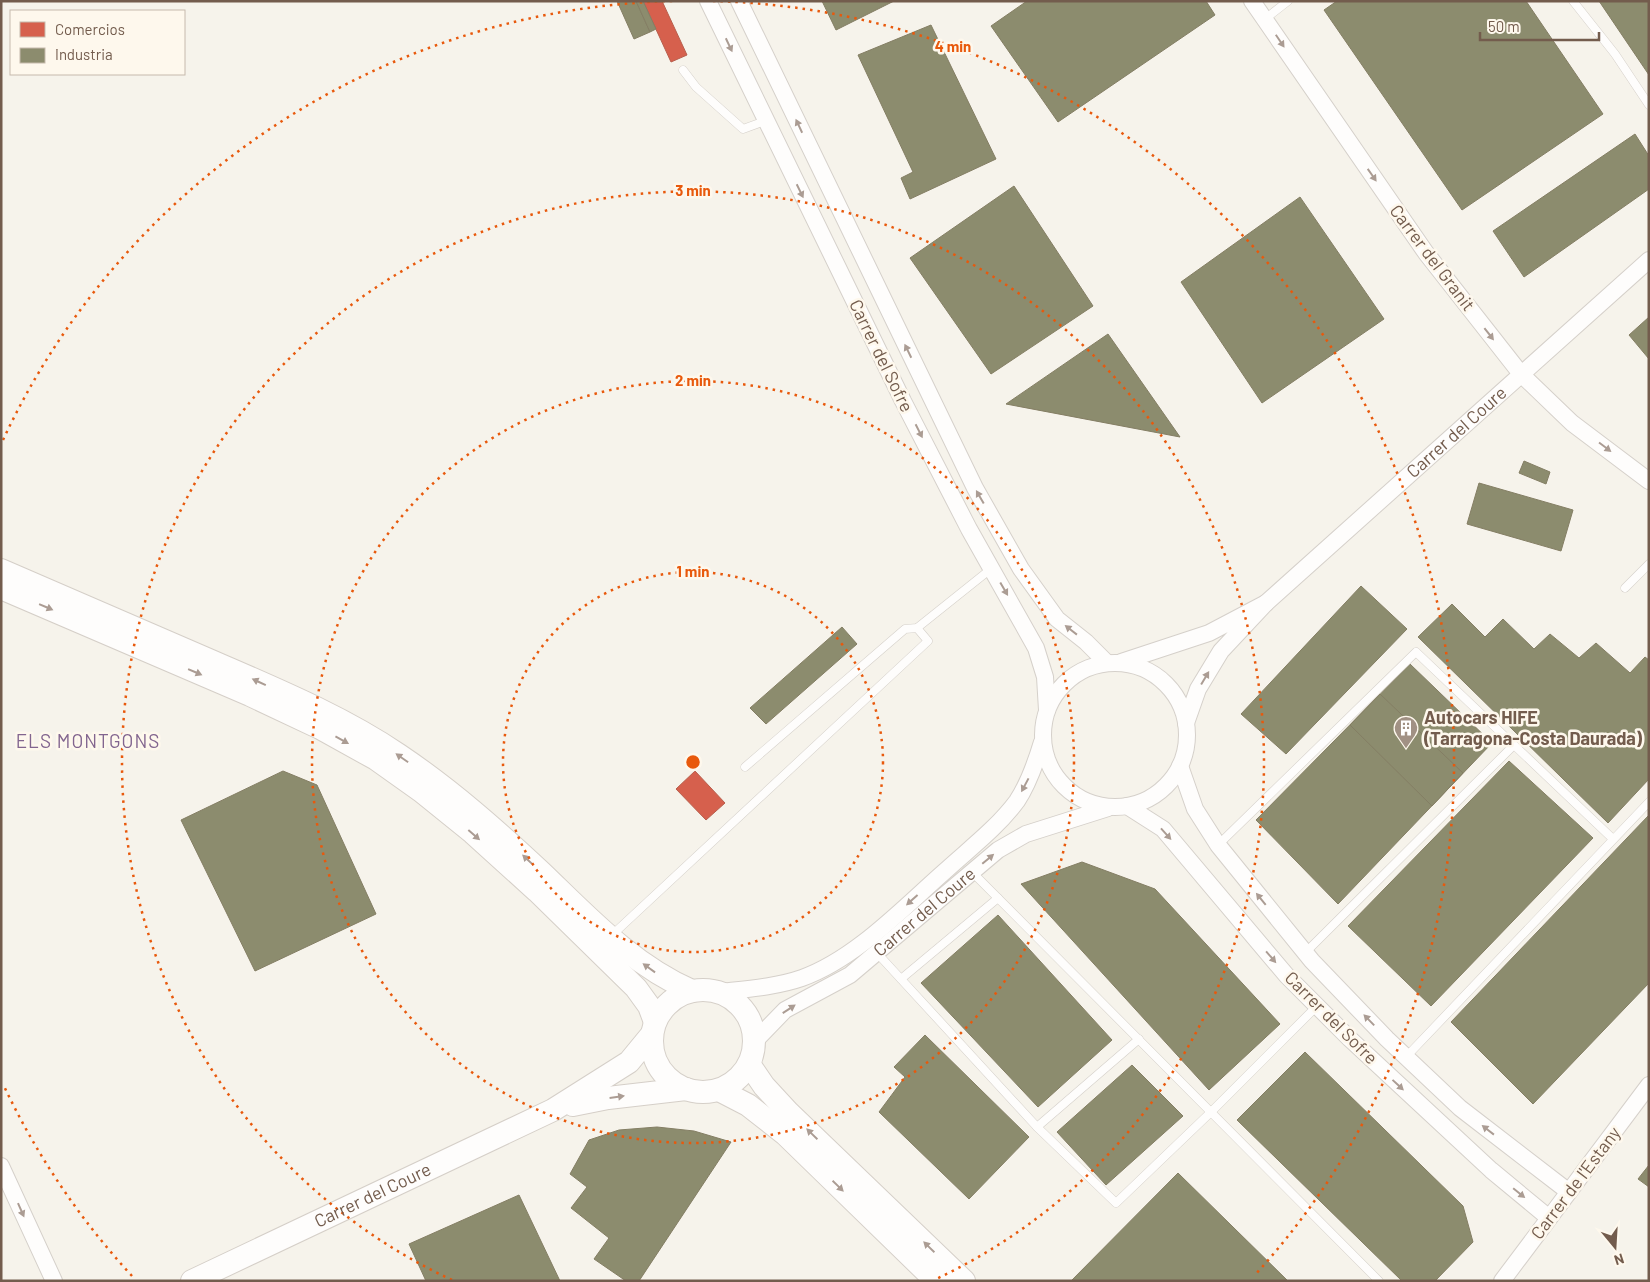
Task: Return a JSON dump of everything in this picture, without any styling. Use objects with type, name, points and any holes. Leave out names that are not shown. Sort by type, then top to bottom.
[{"type":"main road","points":[[1,570],[245,676],[335,717],[371,738],[446,789],[492,826],[610,937],[659,974],[692,990]]},
{"type":"main road","points":[[1,588],[250,695],[320,728],[376,759],[421,791],[537,891],[636,988],[649,1006],[653,1028],[651,1046],[658,1066],[667,1078],[686,1089],[706,1092],[720,1090],[739,1078],[752,1053]]},
{"type":"main road","points":[[653,1028],[668,1002],[692,990],[720,992],[740,1005],[749,1018],[752,1053],[764,1086],[788,1112],[964,1281]]},
{"type":"main road","name":"Carrer del Coure","points":[[192,1281],[552,1110],[629,1062],[653,1028]]},
{"type":"main road","name":"Carrer del Coure","points":[[552,1110],[608,1098],[686,1089]]},
{"type":"main road","points":[[720,1090],[748,1105],[785,1134],[936,1281]]},
{"type":"street","name":"Carrer del Sofre","points":[[708,1],[765,122],[903,401],[1036,648],[1045,677],[1047,710]]},
{"type":"street","name":"Carrer del Sofre","points":[[739,1],[975,488],[1021,569],[1057,620],[1112,663]]},
{"type":"street","name":"Carrer del Granit","points":[[1252,1],[1426,253],[1521,374],[1572,423],[1649,481]]},
{"type":"street","name":"Carrer del Coure","points":[[1186,723],[1198,689],[1221,651],[1266,603],[1649,260]]},
{"type":"street","name":"Carrer del Coure","points":[[1112,663],[1209,633],[1266,603]]},
{"type":"street","points":[[1112,663],[1142,668],[1166,683],[1176,696],[1186,723],[1186,748],[1180,766],[1170,782],[1161,791],[1139,803],[1110,807],[1085,800],[1064,786],[1050,766],[1042,740],[1047,710],[1054,696],[1071,677],[1086,668],[1112,663]]},
{"type":"street","name":"Carrer del Coure","points":[[720,992],[753,988],[802,978],[837,960],[876,932],[992,828],[1017,800],[1035,766],[1042,740]]},
{"type":"street","name":"Carrer del Sofre","points":[[1180,766],[1195,809],[1218,845],[1305,953],[1406,1057],[1460,1108],[1568,1192]]},
{"type":"street","name":"Carrer del Sofre","points":[[1126,806],[1163,829],[1287,976],[1317,1006],[1426,1112],[1549,1218]]},
{"type":"street","name":"Carrer del Coure","points":[[752,1053],[785,1010],[850,975],[998,850],[1026,834],[1110,807]]},
{"type":"street","name":"Carrer de l'Estany","points":[[1502,1281],[1649,1084]]},
{"type":"street","points":[[1,1166],[54,1281]]},
{"type":"lane","points":[[1265,19],[1288,1]]},
{"type":"lane","points":[[1573,1],[1614,54],[1649,104]]},
{"type":"lane","points":[[683,70],[696,88],[743,129],[765,122]]},
{"type":"lane","points":[[1625,588],[1649,564]]},
{"type":"lane","points":[[745,766],[905,629],[917,628],[992,568]]},
{"type":"lane","points":[[610,937],[928,641],[917,628]]},
{"type":"lane","points":[[1218,845],[1416,652],[1613,840]]},
{"type":"lane","points":[[1305,953],[1514,745]]},
{"type":"lane","points":[[1406,1057],[1649,802]]},
{"type":"lane","points":[[972,872],[1379,1281]]},
{"type":"lane","points":[[901,979],[998,898]]},
{"type":"lane","points":[[877,953],[1037,1127],[1116,1203],[1211,1112],[1317,1006]]},
{"type":"lane","points":[[1037,1127],[1139,1039]]},
{"type":"building: Comercios","points":[[643,1],[662,1],[687,55],[671,62]]},
{"type":"building: Comercios","points":[[695,771],[725,803],[706,820],[676,789]]},
{"type":"building: Industria","points":[[617,1],[636,1],[650,32],[634,39]]},
{"type":"building: Industria","points":[[636,1],[643,1],[656,29],[650,32]]},
{"type":"building: Industria","points":[[822,1],[894,1],[836,30]]},
{"type":"building: Industria","points":[[1027,1],[1206,1],[1215,15],[1058,122],[991,26]]},
{"type":"building: Industria","points":[[1337,1],[1526,1],[1603,114],[1462,210],[1324,10]]},
{"type":"building: Industria","points":[[1599,1],[1649,1],[1649,75]]},
{"type":"building: Industria","points":[[931,25],[996,159],[910,199],[901,178],[913,172],[858,55]]},
{"type":"building: Industria","points":[[1635,134],[1649,156],[1649,189],[1524,277],[1493,231]]},
{"type":"building: Industria","points":[[1014,186],[1093,306],[991,374],[910,258]]},
{"type":"building: Industria","points":[[1300,197],[1384,319],[1262,403],[1181,282]]},
{"type":"building: Industria","points":[[1649,317],[1649,359],[1629,335]]},
{"type":"building: Industria","points":[[1108,334],[1180,437],[1006,404]]},
{"type":"building: Industria","points":[[1524,461],[1550,472],[1546,484],[1519,473]]},
{"type":"building: Industria","points":[[1479,483],[1573,510],[1561,551],[1467,524]]},
{"type":"building: Industria","points":[[1361,586],[1407,629],[1286,754],[1241,714]]},
{"type":"building: Industria","points":[[1452,604],[1485,637],[1503,619],[1534,649],[1550,634],[1579,658],[1596,643],[1630,673],[1645,657],[1649,660],[1649,779],[1608,823],[1418,637]]},
{"type":"building: Industria","points":[[842,627],[857,644],[766,724],[750,708]]},
{"type":"building: Industria","points":[[1410,664],[1492,743],[1338,904],[1256,820]]},
{"type":"building: Industria","name":"Autocars HIFE (Tarragona-Costa Daurada)","points":[[1380,694],[1463,773],[1432,806],[1350,725]]},
{"type":"building: Industria","points":[[1509,761],[1593,838],[1431,1006],[1348,926]]},
{"type":"building: Industria","points":[[283,771],[317,785],[376,914],[255,971],[181,820]]},
{"type":"building: Industria","points":[[1649,815],[1649,983],[1533,1104],[1451,1022]]},
{"type":"building: Industria","points":[[1082,862],[1155,889],[1280,1024],[1209,1090],[1021,884]]},
{"type":"building: Industria","points":[[998,915],[1112,1040],[1038,1107],[921,983]]},
{"type":"building: Industria","points":[[925,1035],[1029,1137],[969,1199],[879,1112],[905,1077],[894,1067]]},
{"type":"building: Industria","points":[[1305,1052],[1463,1206],[1473,1242],[1435,1281],[1402,1281],[1237,1120]]},
{"type":"building: Industria","points":[[1132,1065],[1183,1116],[1106,1185],[1057,1132]]},
{"type":"building: Industria","points":[[657,1127],[694,1131],[731,1142],[639,1281],[626,1281],[594,1259],[609,1238],[571,1208],[587,1187],[570,1174],[589,1140],[619,1130]]},
{"type":"building: Industria","points":[[1649,1165],[1649,1187],[1638,1179]]},
{"type":"building: Industria","points":[[1178,1173],[1288,1281],[1071,1281]]},
{"type":"building: Industria","points":[[519,1195],[560,1281],[426,1281],[409,1244]]},
{"type":"place","name":"Autocars HIFE (Tarragona-Costa Daurada)","points":[[1406,749]]},
{"type":"district","name":"ELS MONTGONS","points":[[88,741]]}]
